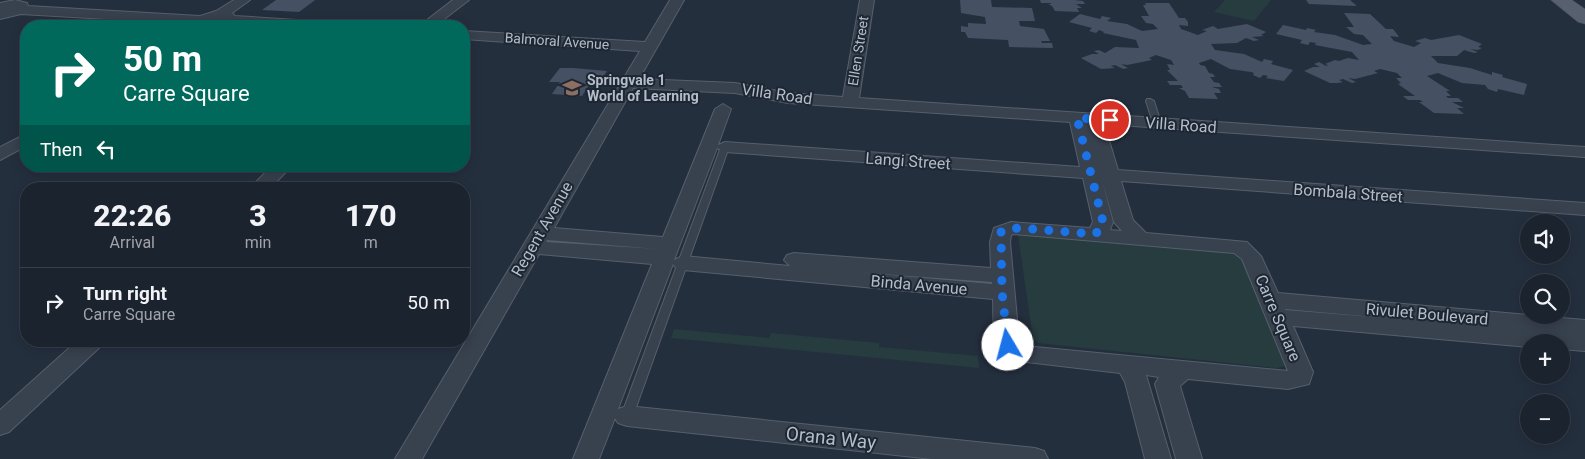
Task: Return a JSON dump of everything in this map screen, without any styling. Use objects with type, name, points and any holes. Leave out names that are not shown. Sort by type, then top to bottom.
[{"type":"street","points":[[222,20],[243,0]]},
{"type":"street","name":"Regent Avenue","points":[[408,459],[677,0]]},
{"type":"street","name":"Ellen Street","points":[[850,102],[867,0]]},
{"type":"street","points":[[434,20],[458,3]]},
{"type":"street","points":[[447,20],[458,3]]},
{"type":"street","points":[[0,7],[22,5],[165,20]]},
{"type":"street","points":[[0,15],[22,5]]},
{"type":"street","name":"Balmoral Avenue","points":[[470,35],[648,49]]},
{"type":"street","name":"Balmoral Avenue","points":[[470,40],[648,49]]},
{"type":"street","name":"Villa Road","points":[[628,84],[735,88],[788,98],[1585,152]]},
{"type":"street","points":[[586,459],[676,254],[723,109]]},
{"type":"street","points":[[1085,119],[1101,175],[1124,222],[1139,237]]},
{"type":"street","points":[[0,155],[20,143]]},
{"type":"street","name":"Langi Street","points":[[725,147],[1101,175]]},
{"type":"street","points":[[266,182],[276,172]]},
{"type":"street","points":[[1095,234],[1101,229],[1103,222],[1101,175]]},
{"type":"street","name":"Bombala Street","points":[[1101,175],[1585,209]]},
{"type":"street","name":"Carre Square","points":[[1019,228],[1095,234],[1240,247],[1251,256],[1301,372],[1300,378],[1288,380],[1181,371],[1027,356],[1014,352],[1007,341],[1002,284],[1001,232],[1003,230],[1019,228]]},
{"type":"street","name":"Binda Avenue","points":[[535,240],[836,270],[1002,284]]},
{"type":"street","name":"Rivulet Boulevard","points":[[1273,308],[1530,331],[1585,343]]},
{"type":"street","name":"Rivulet Boulevard","points":[[1530,331],[1585,328]]},
{"type":"street","points":[[0,425],[85,347]]},
{"type":"street","points":[[1128,366],[1137,381],[1158,459]]},
{"type":"street","points":[[1181,371],[1166,384],[1189,459]]},
{"type":"street","name":"Orana Way","points":[[627,416],[1035,459]]},
{"type":"lane","points":[[1150,101],[1157,123]]},
{"type":"lane","points":[[627,416],[676,254],[725,147]]},
{"type":"green space","points":[[1225,0],[1271,0],[1254,21],[1214,12]]},
{"type":"green space","points":[[1027,232],[1236,250],[1247,256],[1292,364],[1277,368],[1038,343],[1033,339],[1018,235]]},
{"type":"green space","points":[[674,329],[769,338],[771,333],[879,343],[879,347],[978,356],[979,368],[671,338]]},
{"type":"building","points":[[276,0],[315,0],[299,12],[262,10]]},
{"type":"building","points":[[960,0],[991,0],[992,7],[1032,8],[1035,21],[1019,21],[1020,26],[1044,29],[1050,41],[1041,41],[1042,43],[1052,43],[1053,48],[1009,47],[1008,40],[968,38],[965,32],[961,32],[961,26],[968,27],[968,23],[986,24],[985,17],[961,13]]},
{"type":"building","points":[[1040,0],[1074,0],[1083,1],[1085,4],[1076,4],[1082,8],[1077,8],[1079,12],[1055,11],[1048,4],[1052,4],[1041,3]]},
{"type":"building","points":[[1306,0],[1350,0],[1357,6],[1309,4]]},
{"type":"building","points":[[1145,3],[1169,3],[1179,18],[1185,18],[1188,22],[1188,26],[1179,25],[1181,29],[1198,35],[1207,31],[1202,30],[1213,26],[1218,29],[1247,24],[1266,32],[1261,35],[1264,36],[1252,37],[1259,40],[1254,41],[1246,38],[1237,43],[1211,44],[1215,50],[1244,54],[1262,62],[1264,59],[1273,61],[1271,64],[1293,70],[1284,81],[1266,78],[1268,76],[1263,75],[1260,78],[1253,75],[1254,73],[1230,69],[1211,59],[1199,63],[1205,66],[1209,73],[1215,77],[1210,77],[1214,82],[1208,81],[1219,83],[1222,87],[1212,87],[1219,89],[1221,93],[1214,93],[1218,99],[1189,98],[1185,91],[1179,88],[1183,88],[1181,85],[1170,85],[1167,81],[1178,81],[1167,70],[1170,70],[1167,64],[1174,65],[1171,60],[1156,55],[1149,58],[1152,60],[1127,65],[1121,64],[1128,68],[1123,69],[1115,65],[1111,66],[1115,68],[1101,69],[1081,58],[1092,54],[1099,54],[1094,51],[1099,50],[1105,53],[1115,47],[1139,48],[1136,40],[1103,33],[1099,30],[1096,33],[1089,31],[1092,28],[1069,22],[1080,14],[1100,19],[1102,16],[1111,18],[1107,21],[1127,24],[1142,31],[1158,29],[1153,24],[1146,23],[1141,16],[1149,16],[1143,5],[1146,5]]},
{"type":"building","points":[[1344,13],[1370,14],[1386,29],[1393,29],[1399,37],[1390,36],[1394,41],[1414,47],[1421,43],[1415,41],[1425,38],[1431,40],[1459,35],[1482,44],[1478,47],[1482,48],[1478,50],[1470,49],[1478,52],[1474,53],[1464,50],[1457,56],[1431,56],[1438,63],[1470,68],[1492,75],[1492,72],[1527,84],[1524,95],[1498,89],[1497,92],[1488,89],[1485,85],[1462,83],[1438,73],[1427,76],[1450,91],[1446,91],[1451,96],[1446,96],[1448,98],[1458,98],[1463,102],[1452,102],[1464,108],[1457,108],[1464,114],[1434,113],[1419,102],[1423,102],[1420,100],[1408,100],[1403,96],[1415,96],[1398,84],[1401,83],[1396,78],[1402,78],[1397,73],[1380,69],[1374,71],[1378,73],[1355,79],[1348,78],[1356,82],[1352,83],[1343,79],[1339,80],[1343,82],[1330,83],[1304,71],[1313,67],[1320,67],[1314,64],[1319,62],[1326,66],[1328,65],[1325,64],[1335,60],[1339,61],[1348,58],[1359,60],[1352,52],[1315,45],[1316,43],[1310,42],[1308,45],[1300,43],[1302,40],[1276,34],[1283,25],[1316,30],[1314,32],[1335,35],[1363,45],[1372,44],[1363,35],[1354,34],[1346,27],[1354,27]]},
{"type":"building","points":[[560,68],[607,71],[598,85],[589,85],[582,96],[552,94],[560,82],[549,82]]},
{"type":"place","name":"Springvale 1 World of Learning","points":[[572,88]]},
{"type":"route","points":[[1008,345],[1002,292],[1001,232],[1007,229],[1019,228],[1095,234],[1101,229],[1103,222],[1077,118],[1110,120]]}]
